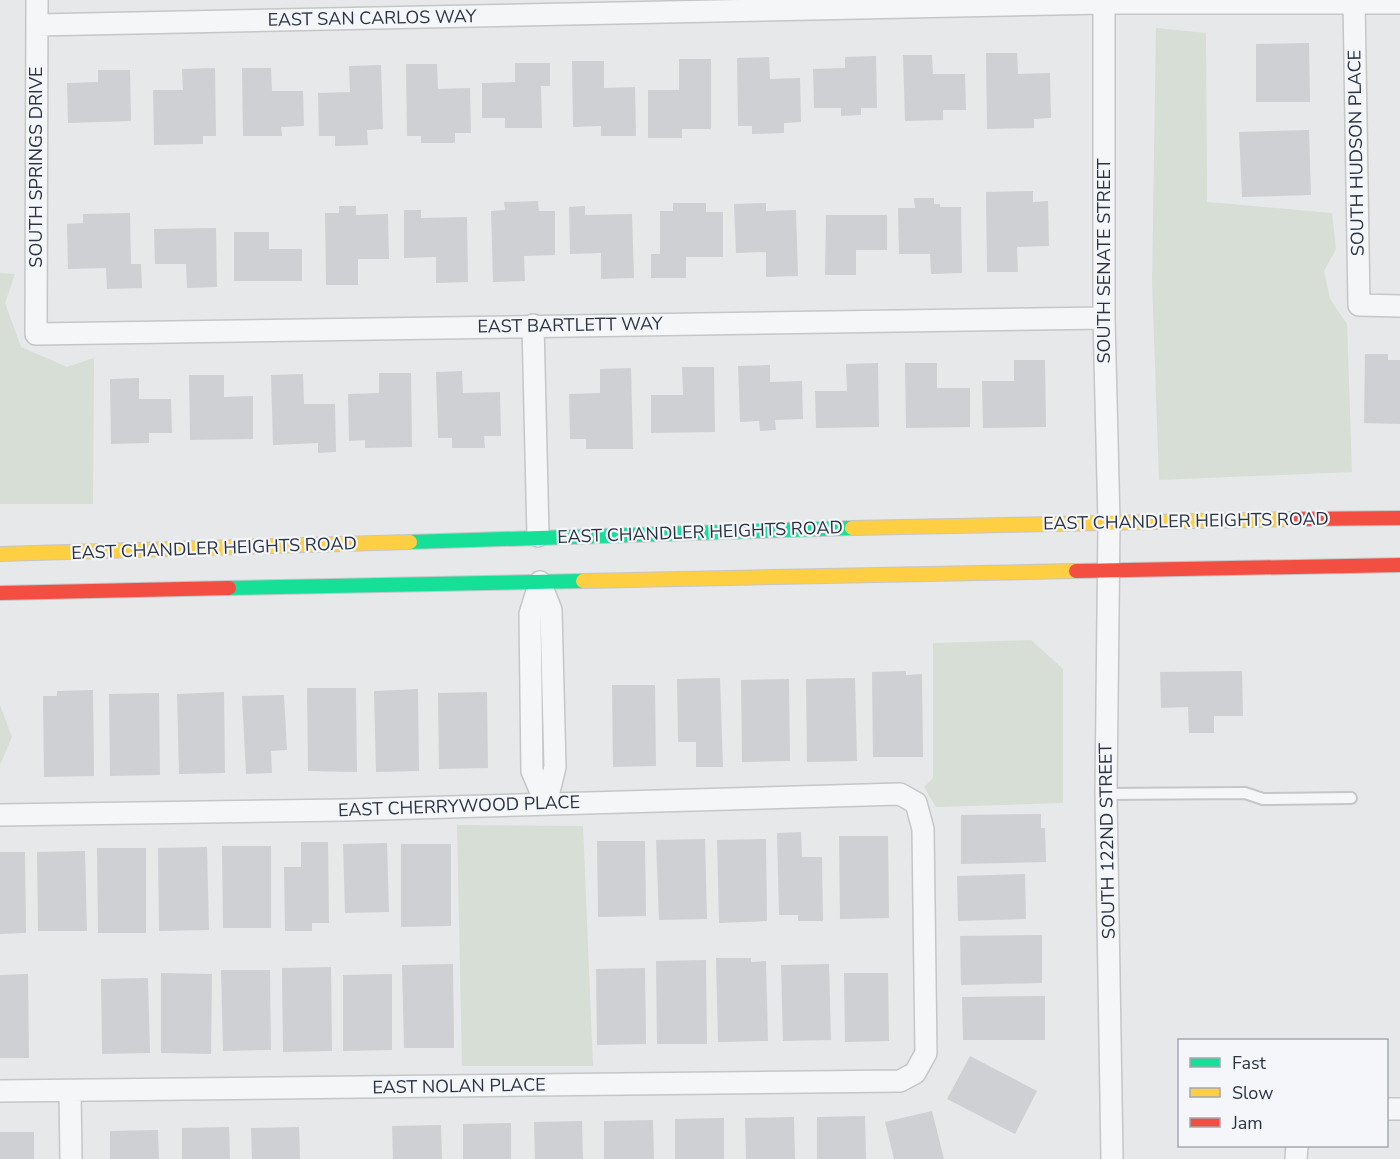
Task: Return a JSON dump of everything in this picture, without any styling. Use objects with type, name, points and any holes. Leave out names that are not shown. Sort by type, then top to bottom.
[{"type":"main road","name":"EAST CHANDLER HEIGHTS ROAD","points":[[0,554],[538,542],[1108,522],[1400,518]]},
{"type":"main road","points":[[0,594],[540,577],[1107,571],[1400,565]]},
{"type":"street","name":"SOUTH SPRINGS DRIVE","points":[[36,333],[37,0]]},
{"type":"street","name":"EAST SAN CARLOS WAY","points":[[37,25],[1104,2],[1354,0],[1400,3]]},
{"type":"street","name":"SOUTH HUDSON PLACE","points":[[1354,0],[1359,305],[1400,306]]},
{"type":"street","name":"SOUTH SENATE STREET","points":[[1104,2],[1104,318],[1108,522]]},
{"type":"street","name":"EAST BARTLETT WAY","points":[[36,333],[1104,318]]},
{"type":"street","points":[[532,326],[538,542]]},
{"type":"street","name":"SOUTH 122ND STREET","points":[[1108,522],[1106,794],[1112,1159]]},
{"type":"street","points":[[540,577],[551,610],[555,767],[546,804]]},
{"type":"street","points":[[540,577],[530,614],[532,771],[546,804]]},
{"type":"street","points":[[531,695],[553,694]]},
{"type":"street","name":"EAST CHERRYWOOD PLACE","points":[[0,815],[900,794],[916,803],[924,829],[926,1053],[915,1073]]},
{"type":"street","name":"EAST NOLAN PLACE","points":[[0,1091],[900,1081],[915,1073]]},
{"type":"street","points":[[70,1091],[70,1159]]},
{"type":"lane","points":[[1106,794],[1245,793],[1263,799],[1351,798]]},
{"type":"shaded area","points":[[1156,28],[1206,33],[1207,202],[1332,213],[1336,249],[1324,271],[1330,299],[1347,324],[1352,472],[1159,480],[1152,281]]},
{"type":"shaded area","points":[[0,273],[15,274],[5,303],[21,347],[67,367],[94,358],[93,504],[0,504]]},
{"type":"shaded area","points":[[1031,640],[1063,669],[1063,803],[936,807],[924,787],[933,778],[933,643]]},
{"type":"shaded area","points":[[0,705],[12,737],[0,765]]},
{"type":"shaded area","points":[[457,825],[583,826],[593,1066],[462,1066]]},
{"type":"building","points":[[1309,43],[1310,102],[1256,102],[1256,44]]},
{"type":"building","points":[[986,53],[1017,53],[1018,74],[1050,73],[1051,118],[1034,119],[1034,128],[987,129]]},
{"type":"building","points":[[903,55],[932,55],[933,74],[965,74],[966,110],[943,110],[943,120],[905,121]]},
{"type":"building","points":[[876,56],[877,108],[861,108],[861,115],[841,116],[841,108],[814,108],[813,69],[845,68],[845,57]]},
{"type":"building","points":[[769,57],[770,79],[800,78],[801,122],[784,123],[784,133],[752,134],[752,126],[738,126],[737,58]]},
{"type":"building","points":[[679,59],[711,59],[711,129],[682,129],[682,138],[648,138],[648,90],[679,90]]},
{"type":"building","points":[[572,61],[604,61],[604,88],[635,87],[636,136],[601,136],[601,126],[573,127]]},
{"type":"building","points":[[515,63],[550,63],[550,86],[541,86],[542,128],[505,128],[505,118],[482,118],[482,83],[515,82]]},
{"type":"building","points":[[406,64],[437,64],[438,89],[470,88],[471,133],[455,133],[455,143],[421,143],[421,136],[407,136]]},
{"type":"building","points":[[381,65],[383,129],[367,130],[368,145],[335,146],[335,136],[319,136],[318,93],[350,92],[349,66]]},
{"type":"building","points":[[215,68],[216,136],[203,136],[203,144],[154,145],[153,90],[183,90],[182,69]]},
{"type":"building","points":[[242,68],[271,68],[272,91],[303,91],[304,126],[281,127],[282,136],[243,136]]},
{"type":"building","points":[[98,70],[130,70],[131,121],[68,123],[67,83],[98,82]]},
{"type":"building","points":[[1309,130],[1311,195],[1242,197],[1239,132]]},
{"type":"building","points":[[1033,191],[1033,202],[1048,201],[1049,246],[1017,247],[1018,272],[987,272],[986,192]]},
{"type":"building","points":[[914,198],[934,198],[934,204],[940,204],[940,207],[961,207],[962,273],[931,274],[930,254],[899,254],[898,208],[915,208]]},
{"type":"building","points":[[538,201],[539,211],[555,211],[555,255],[524,256],[525,281],[493,282],[491,211],[505,210],[504,202]]},
{"type":"building","points":[[673,203],[706,203],[706,212],[723,212],[723,257],[686,257],[686,278],[651,278],[651,254],[660,254],[660,211],[673,211]]},
{"type":"building","points":[[766,203],[766,211],[796,210],[798,276],[766,277],[766,252],[736,253],[734,204]]},
{"type":"building","points":[[339,206],[356,206],[356,215],[388,214],[389,259],[358,259],[358,285],[326,285],[325,213],[339,213]]},
{"type":"building","points":[[585,206],[585,215],[632,214],[634,278],[601,279],[601,253],[570,254],[569,207]]},
{"type":"building","points":[[404,210],[421,210],[421,218],[467,217],[468,282],[436,283],[436,257],[404,258]]},
{"type":"building","points":[[130,213],[131,264],[141,264],[142,288],[107,289],[106,268],[68,269],[67,224],[83,223],[83,214]]},
{"type":"building","points":[[826,215],[887,215],[887,250],[856,250],[856,275],[825,275]]},
{"type":"building","points":[[216,228],[217,287],[187,288],[186,264],[155,264],[154,229]]},
{"type":"building","points":[[234,232],[269,232],[269,249],[302,249],[302,281],[234,281]]},
{"type":"building","points":[[1365,354],[1388,354],[1388,360],[1400,360],[1400,424],[1364,423]]},
{"type":"building","points":[[1014,360],[1045,360],[1046,427],[983,428],[982,381],[1014,381]]},
{"type":"building","points":[[878,363],[879,427],[816,428],[815,391],[847,391],[846,364]]},
{"type":"building","points":[[905,363],[937,363],[937,388],[970,388],[970,427],[906,428]]},
{"type":"building","points":[[770,365],[770,382],[802,381],[803,419],[775,420],[776,430],[760,431],[759,421],[740,422],[738,366]]},
{"type":"building","points":[[682,367],[714,367],[715,432],[651,433],[651,395],[683,395]]},
{"type":"building","points":[[631,368],[633,449],[586,449],[586,439],[570,439],[569,394],[600,393],[600,369]]},
{"type":"building","points":[[462,371],[463,393],[500,392],[501,436],[484,436],[485,448],[452,448],[452,438],[438,438],[436,372]]},
{"type":"building","points":[[379,373],[411,373],[412,447],[365,448],[365,440],[349,441],[348,394],[379,393]]},
{"type":"building","points":[[303,374],[304,404],[335,404],[336,452],[318,453],[318,443],[273,445],[271,375]]},
{"type":"building","points":[[189,375],[224,375],[224,397],[253,396],[253,439],[190,440]]},
{"type":"building","points":[[139,378],[139,399],[171,399],[172,433],[149,433],[149,443],[111,444],[110,379]]},
{"type":"building","points":[[906,671],[906,675],[922,674],[923,757],[873,757],[872,672]]},
{"type":"building","points":[[1242,671],[1243,716],[1214,716],[1214,733],[1189,733],[1188,707],[1161,708],[1160,672]]},
{"type":"building","points":[[720,678],[723,767],[696,767],[696,742],[678,742],[677,679]]},
{"type":"building","points":[[855,678],[857,761],[807,762],[806,679]]},
{"type":"building","points":[[789,679],[790,761],[742,762],[741,680]]},
{"type":"building","points":[[612,685],[655,685],[656,766],[613,767]]},
{"type":"building","points":[[307,688],[356,688],[357,772],[308,771]]},
{"type":"building","points":[[418,689],[419,771],[376,772],[374,691]]},
{"type":"building","points":[[93,690],[94,776],[44,777],[43,696],[57,696],[57,691]]},
{"type":"building","points":[[224,692],[225,773],[179,774],[177,694]]},
{"type":"building","points":[[487,692],[488,768],[439,769],[438,693]]},
{"type":"building","points":[[159,693],[160,775],[110,776],[109,694]]},
{"type":"building","points":[[284,695],[287,750],[271,751],[272,773],[246,774],[242,696]]},
{"type":"building","points":[[1041,814],[1041,828],[1045,828],[1046,862],[961,864],[961,815]]},
{"type":"building","points":[[801,832],[802,857],[822,857],[823,921],[798,921],[798,915],[779,915],[777,833]]},
{"type":"building","points":[[839,836],[888,836],[889,918],[840,919]]},
{"type":"building","points":[[705,839],[707,919],[659,920],[656,840]]},
{"type":"building","points":[[766,839],[767,921],[719,923],[717,840]]},
{"type":"building","points":[[597,841],[645,841],[646,916],[598,917]]},
{"type":"building","points":[[301,842],[328,842],[329,923],[312,923],[312,931],[285,931],[284,867],[301,867]]},
{"type":"building","points":[[387,843],[389,912],[345,913],[343,844]]},
{"type":"building","points":[[401,844],[451,844],[451,926],[401,927]]},
{"type":"building","points":[[222,846],[271,846],[271,928],[223,928]]},
{"type":"building","points":[[207,847],[209,930],[159,931],[158,848]]},
{"type":"building","points":[[97,848],[146,848],[146,933],[98,933]]},
{"type":"building","points":[[85,851],[87,931],[38,931],[37,852]]},
{"type":"building","points":[[0,852],[25,852],[26,933],[0,934]]},
{"type":"building","points":[[1025,874],[1026,919],[958,921],[957,876]]},
{"type":"building","points":[[1042,935],[1042,983],[961,985],[960,936]]},
{"type":"building","points":[[716,958],[751,958],[751,962],[766,961],[768,1041],[718,1042]]},
{"type":"building","points":[[706,960],[707,1044],[657,1044],[656,961]]},
{"type":"building","points":[[453,964],[454,1048],[404,1048],[402,965]]},
{"type":"building","points":[[829,964],[831,1040],[783,1041],[781,965]]},
{"type":"building","points":[[331,967],[332,1051],[283,1052],[282,968]]},
{"type":"building","points":[[645,968],[646,1044],[597,1045],[596,969]]},
{"type":"building","points":[[221,970],[270,970],[271,1050],[223,1051]]},
{"type":"building","points":[[161,973],[212,974],[211,1054],[161,1053]]},
{"type":"building","points":[[844,973],[888,973],[889,1041],[845,1042]]},
{"type":"building","points":[[28,974],[29,1058],[0,1058],[0,975]]},
{"type":"building","points":[[392,974],[392,1050],[343,1051],[343,975]]},
{"type":"building","points":[[148,978],[150,1053],[102,1054],[101,979]]},
{"type":"building","points":[[1045,996],[1045,1040],[963,1040],[962,997]]},
{"type":"building","points":[[970,1056],[1037,1091],[1015,1134],[947,1099]]},
{"type":"building","points":[[932,1111],[944,1159],[894,1159],[885,1122]]},
{"type":"building","points":[[865,1116],[866,1159],[817,1159],[817,1117]]},
{"type":"building","points":[[794,1117],[795,1159],[746,1159],[745,1118]]},
{"type":"building","points":[[724,1118],[724,1159],[675,1159],[675,1119]]},
{"type":"building","points":[[653,1120],[654,1159],[604,1159],[604,1121]]},
{"type":"building","points":[[582,1121],[583,1159],[535,1159],[534,1122]]},
{"type":"building","points":[[511,1123],[511,1159],[463,1159],[463,1124]]},
{"type":"building","points":[[441,1125],[442,1159],[393,1159],[392,1126]]},
{"type":"building","points":[[229,1127],[230,1159],[182,1159],[182,1128]]},
{"type":"building","points":[[299,1127],[300,1159],[252,1159],[251,1128]]},
{"type":"building","points":[[158,1130],[159,1159],[110,1159],[110,1131]]},
{"type":"building","points":[[0,1132],[34,1132],[34,1159],[0,1159]]},
{"type":"traffic: fast","points":[[410,542],[852,528]]},
{"type":"traffic: fast","points":[[229,588],[583,581]]},
{"type":"traffic: slow","points":[[852,528],[1299,519]]},
{"type":"traffic: slow","points":[[0,554],[410,542]]},
{"type":"traffic: slow","points":[[583,581],[1076,571]]},
{"type":"traffic: jam","points":[[1299,519],[1400,518]]},
{"type":"traffic: jam","points":[[1076,571],[1400,565]]},
{"type":"traffic: jam","points":[[0,593],[229,588]]}]
